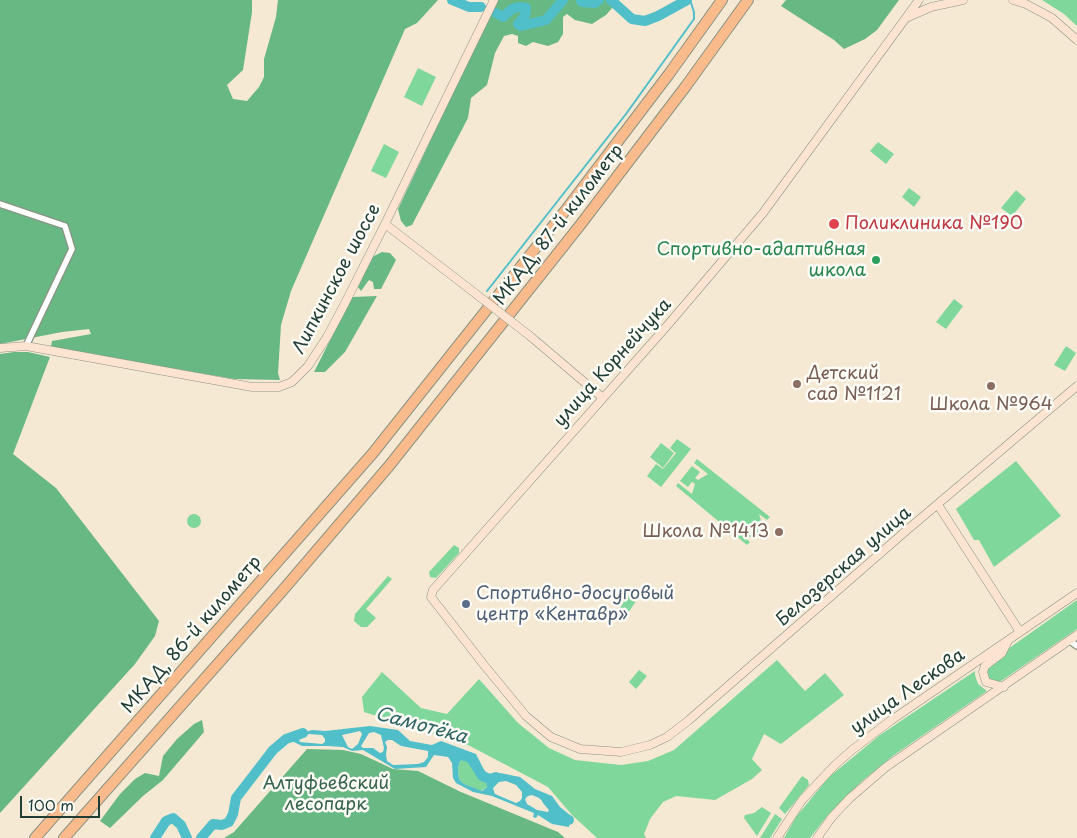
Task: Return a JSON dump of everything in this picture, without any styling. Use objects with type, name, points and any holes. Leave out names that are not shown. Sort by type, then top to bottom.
[{"type":"highway","name":"МКАД, 87-й километр","points":[[373,453],[559,218],[669,74],[722,0]]},
{"type":"highway","name":"МКАД, 87-й километр","points":[[64,838],[283,590],[389,466],[581,224],[686,86],[748,0]]},
{"type":"highway","name":"МКАД, 86-й километр","points":[[35,838],[373,453]]},
{"type":"street","name":"Липкинское шоссе","points":[[0,348],[26,346],[238,385],[267,388],[284,386],[299,376],[327,337],[385,224],[494,0]]},
{"type":"street","points":[[921,0],[931,7]]},
{"type":"street","name":"улица Корнейчука","points":[[431,597],[433,590],[763,213],[921,0]]},
{"type":"street","points":[[907,17],[931,7],[963,0]]},
{"type":"street","points":[[1013,0],[1026,4],[1052,18],[1077,40]]},
{"type":"street","points":[[0,204],[65,226],[72,249],[26,346]]},
{"type":"street","points":[[385,224],[530,336],[603,398]]},
{"type":"street","name":"Белозерская улица","points":[[431,597],[526,716],[551,737],[580,749],[621,752],[650,746],[667,737],[689,720],[1077,386]]},
{"type":"street","points":[[938,504],[1020,632]]},
{"type":"street","name":"улица Лескова","points":[[777,838],[802,800],[852,750],[890,721],[1077,593]]},
{"type":"street","points":[[817,838],[832,817],[850,798],[886,767],[1077,635]]},
{"type":"street","points":[[1004,687],[986,682],[983,672],[985,666],[1002,653],[1009,640]]},
{"type":"street","points":[[1070,641],[1077,646]]},
{"type":"green space","points":[[0,0],[252,0],[252,12],[243,70],[227,85],[233,99],[247,101],[259,87],[264,77],[264,59],[276,17],[278,0],[438,0],[417,23],[405,29],[291,291],[281,325],[278,373],[280,380],[234,379],[51,346],[52,341],[91,334],[89,329],[62,332],[0,344]]},
{"type":"green space","points":[[497,0],[619,0],[606,15],[592,24],[575,20],[567,14],[563,17],[563,34],[558,42],[548,46],[533,42],[526,46],[518,43],[518,36],[512,34],[504,36],[495,53],[487,85],[471,98],[468,118],[412,225],[406,227],[401,221],[398,209]]},
{"type":"green space","points":[[786,0],[899,0],[877,30],[865,39],[844,49],[834,40],[781,6]]},
{"type":"green space","points":[[1042,0],[1077,0],[1077,26],[1064,14]]},
{"type":"green space","points":[[418,68],[436,77],[422,106],[404,97]]},
{"type":"green space","points":[[878,142],[894,154],[886,164],[870,151]]},
{"type":"green space","points":[[384,144],[399,152],[386,178],[371,171]]},
{"type":"green space","points":[[909,188],[921,197],[914,207],[902,197]]},
{"type":"green space","points":[[1016,190],[1026,199],[1012,216],[1001,208]]},
{"type":"green space","points":[[382,252],[390,253],[396,260],[381,289],[374,289],[373,282],[369,280],[361,291],[358,287],[372,257]]},
{"type":"green space","points":[[377,296],[345,352],[325,372],[314,372],[352,297]]},
{"type":"green space","points":[[954,299],[963,306],[946,329],[936,322]]},
{"type":"green space","points":[[1066,346],[1076,353],[1065,371],[1054,365]]},
{"type":"green space","points":[[28,352],[50,357],[13,454],[56,488],[159,621],[155,636],[135,664],[0,813],[0,354]]},
{"type":"green space","points":[[677,439],[691,449],[661,487],[647,476],[656,464],[663,469],[676,453],[670,448]]},
{"type":"green space","points":[[661,443],[674,453],[663,468],[650,457]]},
{"type":"green space","points":[[697,459],[770,517],[767,520],[759,514],[762,524],[759,532],[750,537],[743,536],[750,542],[747,545],[676,486],[678,483],[692,494],[695,484],[692,482],[688,487],[680,481],[692,466],[700,472],[695,478],[698,480],[708,474],[694,463]]},
{"type":"green space","points":[[1016,461],[1061,516],[994,567],[979,540],[974,540],[956,509]]},
{"type":"green space","points":[[191,514],[197,514],[201,521],[197,528],[191,528],[187,524],[187,518]]},
{"type":"green space","points":[[454,545],[459,548],[459,553],[436,578],[430,577],[429,572]]},
{"type":"green space","points":[[388,576],[392,579],[366,609],[376,618],[367,627],[361,627],[354,621],[355,614]]},
{"type":"green space","points":[[631,591],[639,597],[628,613],[620,608]]},
{"type":"green space","points":[[1077,600],[1077,629],[1001,681],[998,682],[988,678],[986,671],[1008,649]]},
{"type":"green space","points":[[777,660],[805,691],[825,673],[844,695],[781,744],[764,734],[752,759],[762,770],[752,779],[715,800],[676,796],[663,802],[650,819],[644,834],[646,838],[597,838],[572,815],[548,787],[468,745],[364,712],[362,697],[382,672],[421,708],[447,714],[479,679],[518,723],[549,748],[575,760],[621,765],[648,761],[674,750]]},
{"type":"green space","points":[[639,670],[647,676],[636,689],[629,682]]},
{"type":"green space","points":[[975,671],[978,684],[987,691],[894,755],[862,781],[828,815],[810,838],[784,838],[796,817],[829,777],[880,735]]},
{"type":"green space","points":[[202,720],[204,732],[163,780],[143,796],[110,828],[100,821],[120,794],[135,779],[145,773],[159,776],[163,756],[177,739],[194,724]]},
{"type":"green space","name":"Алтуфьевский лесопарк","points":[[307,749],[343,750],[361,754],[393,769],[418,771],[461,792],[558,832],[565,838],[224,838],[234,832]]},
{"type":"green space","points":[[469,760],[478,766],[487,780],[487,787],[481,791],[464,784],[459,779],[458,768],[460,761]]},
{"type":"green space","points":[[802,776],[808,780],[809,785],[785,814],[779,808]]},
{"type":"green space","points":[[762,807],[771,813],[757,836],[744,818],[745,815],[754,813]]},
{"type":"green space","points":[[775,814],[782,819],[770,838],[760,838]]},
{"type":"water","points":[[370,726],[398,730],[410,741],[432,745],[441,741],[476,754],[484,770],[490,776],[500,773],[520,777],[535,789],[552,796],[560,807],[570,815],[569,827],[552,824],[538,815],[536,818],[533,817],[534,813],[492,796],[473,792],[456,783],[453,778],[452,763],[448,757],[434,755],[426,767],[395,769],[363,750],[352,751],[343,747],[302,746],[290,740],[289,737],[312,730],[325,731]],"holes":[[[360,731],[362,734],[358,744],[352,749],[348,747],[342,735]],[[374,732],[381,735],[384,748],[383,752],[380,753],[373,748],[363,748],[361,746],[369,733]],[[309,734],[322,735],[325,742],[322,744],[300,742],[299,739]],[[392,740],[401,746],[428,751],[428,757],[424,762],[418,764],[393,765],[387,761],[385,742]],[[469,760],[478,766],[487,780],[487,787],[482,791],[464,784],[459,779],[458,768],[460,761]],[[506,781],[516,785],[522,792],[522,798],[516,803],[495,794],[493,788],[499,782]],[[532,795],[539,798],[550,808],[548,812],[537,810],[527,804],[525,799]]]},
{"type":"waterway","points":[[452,0],[469,7],[481,7]]},
{"type":"waterway","points":[[496,13],[503,17],[512,9],[526,8],[525,16],[518,24],[521,26],[546,20],[563,0]]},
{"type":"waterway","points":[[581,0],[582,2],[595,3],[599,0]]},
{"type":"waterway","points":[[611,0],[632,19],[645,21],[687,0]]},
{"type":"waterway","points":[[487,291],[626,114],[694,19],[690,0]]},
{"type":"waterway","name":"Самотёка","points":[[201,838],[213,824],[222,825],[229,822],[233,814],[236,798],[273,750],[286,739],[303,733]]},
{"type":"waterway","name":"Самотёка","points":[[465,756],[471,758],[482,776],[490,779],[496,777]]},
{"type":"waterway","name":"Самотёка","points":[[547,800],[564,820],[569,820]]},
{"type":"waterway","name":"Самотёка","points":[[155,838],[166,821],[173,818],[181,825],[187,838]]},
{"type":"place","name":"Поликлиника №190","points":[[834,224]]},
{"type":"place","name":"Спортивно-адаптивная школа","points":[[876,260]]},
{"type":"place","name":"Детский сад №1121","points":[[797,384]]},
{"type":"place","name":"Школа №964","points":[[991,386]]},
{"type":"place","name":"Школа №1413","points":[[779,532]]},
{"type":"place","name":"Спортивно-досуговый центр «Кентавр»","points":[[466,604]]}]
